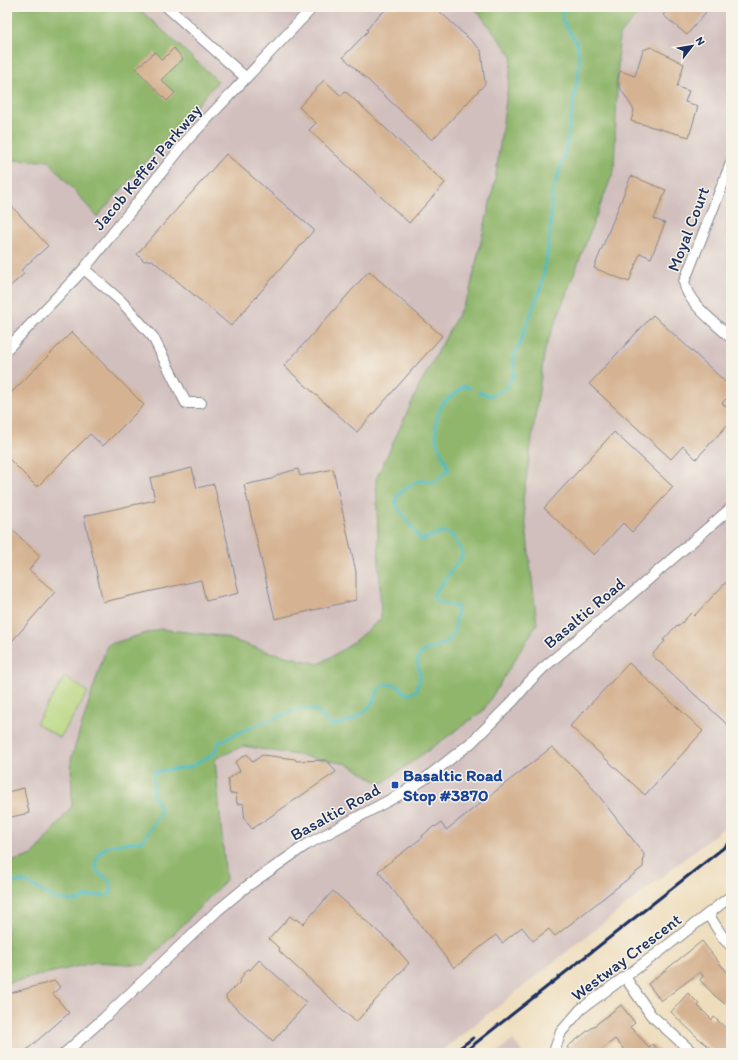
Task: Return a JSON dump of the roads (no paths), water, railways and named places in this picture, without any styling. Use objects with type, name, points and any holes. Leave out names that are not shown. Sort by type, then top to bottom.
[{"type":"street","points":[[167,7],[245,77]]},
{"type":"street","name":"Jacob Keffer Parkway","points":[[7,349],[84,269],[189,138],[245,77],[313,7]]},
{"type":"street","name":"Moyal Court","points":[[731,163],[684,282],[685,291],[693,302],[731,338]]},
{"type":"street","points":[[84,269],[121,301],[153,337],[186,403],[201,403]]},
{"type":"street","name":"Basaltic Road","points":[[64,1053],[104,1018],[217,911],[246,887],[306,845],[399,795],[426,778],[472,742],[543,668],[731,508]]},
{"type":"street","name":"Westway Crescent","points":[[556,1053],[555,1050],[560,1032],[581,1010],[731,896]]},
{"type":"street","points":[[708,914],[724,939],[731,946]]},
{"type":"street","points":[[625,978],[651,1015],[693,1053]]},
{"type":"waterway","points":[[479,392],[491,396],[505,389],[514,375],[514,358],[541,287],[550,236],[552,193],[565,152],[580,63],[577,43],[562,20],[562,13],[569,7]]},
{"type":"waterway","points":[[7,899],[11,883],[24,881],[56,899],[77,901],[88,896],[108,895],[112,891],[109,880],[97,872],[96,862],[98,855],[110,846],[143,841],[161,811],[153,794],[154,772],[190,767],[215,753],[218,743],[279,716],[304,709],[311,709],[319,713],[330,725],[342,723],[360,715],[365,711],[375,699],[380,688],[385,684],[399,686],[407,695],[417,690],[420,674],[417,660],[422,652],[446,643],[454,633],[458,607],[438,602],[433,596],[462,556],[461,550],[452,535],[442,532],[421,540],[395,503],[398,495],[410,485],[421,480],[434,483],[449,469],[436,440],[436,420],[442,404],[464,386],[470,388]]},
{"type":"railway","points":[[463,1053],[731,842]]},
{"type":"railway","points":[[453,1053],[473,1038]]},
{"type":"place","name":"Basaltic Road Stop #3870","points":[[395,785]]}]
